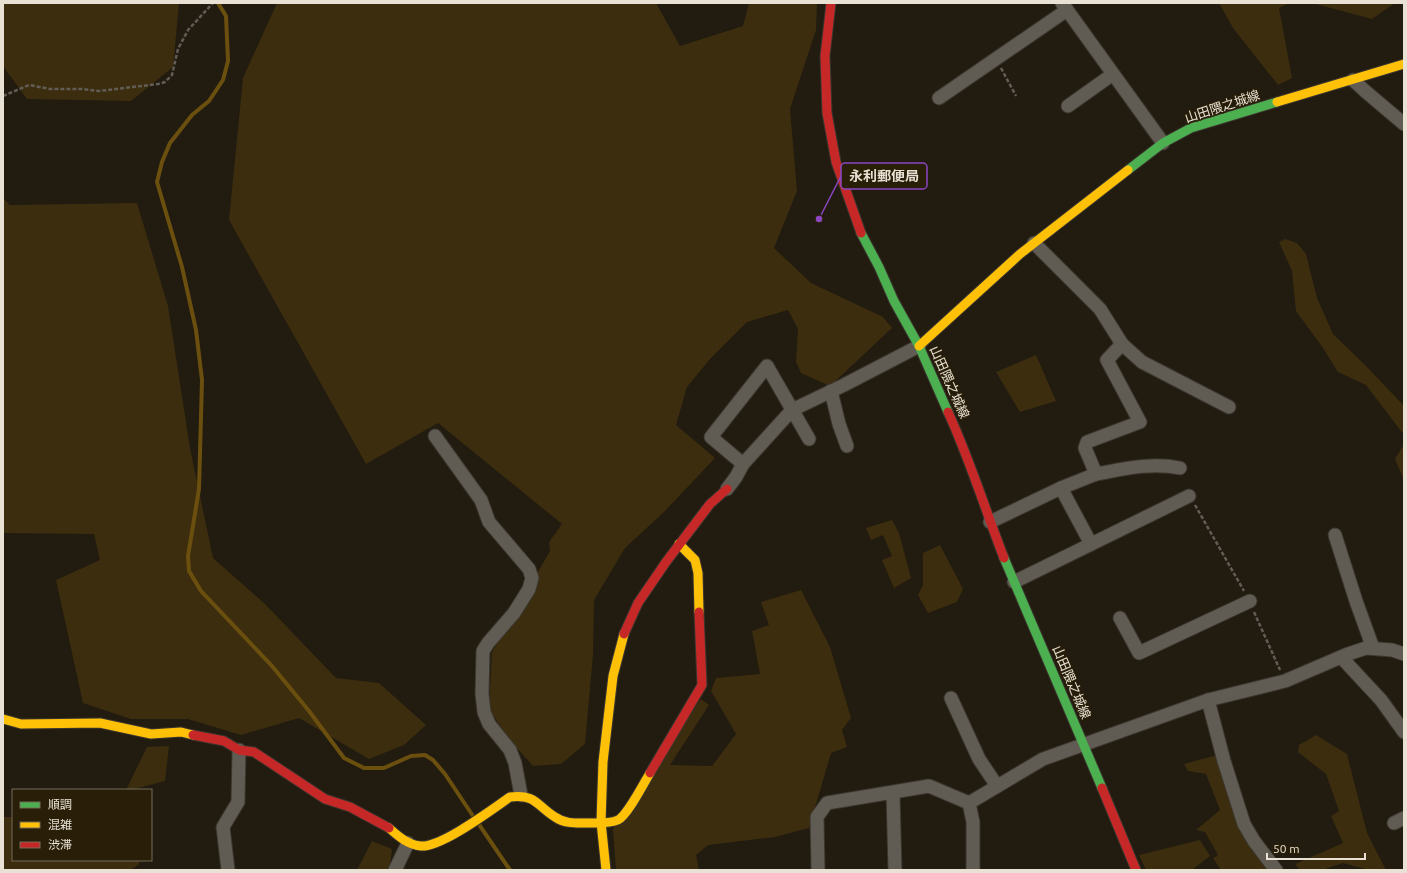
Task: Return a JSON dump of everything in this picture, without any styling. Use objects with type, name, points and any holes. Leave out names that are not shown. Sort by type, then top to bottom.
[{"type":"street","points":[[606,870],[601,822],[603,762],[612,684],[622,637],[638,603],[679,544],[710,504],[727,489],[743,464],[792,410],[919,346],[894,301],[880,267],[858,227],[836,162],[827,113],[825,56],[830,3]]},
{"type":"street","points":[[939,98],[998,59],[1065,7],[1163,143]]},
{"type":"street","name":"山田隈之城線","points":[[1136,870],[1084,744],[1014,582],[990,522],[961,440],[919,346],[1020,254],[1163,143],[1198,126],[1404,64]]},
{"type":"street","points":[[1068,106],[1113,74]]},
{"type":"street","points":[[1353,80],[1404,124]]},
{"type":"street","points":[[1034,243],[1100,309],[1122,344],[1142,362],[1229,407]]},
{"type":"street","points":[[1096,474],[1085,448],[1086,442],[1140,422],[1107,360],[1122,344]]},
{"type":"street","points":[[743,464],[711,437],[766,366],[808,440]]},
{"type":"street","points":[[831,391],[839,424],[847,446]]},
{"type":"street","points":[[435,436],[481,500],[489,522],[529,569],[532,578],[529,589],[514,613],[483,651],[482,694],[484,712],[489,724],[510,750],[515,763],[521,795]]},
{"type":"street","points":[[990,522],[1061,488],[1096,474],[1146,466],[1167,465],[1180,468]]},
{"type":"street","points":[[1061,488],[1091,544]]},
{"type":"street","points":[[1014,582],[1190,496]]},
{"type":"street","points":[[1335,535],[1356,602],[1373,648]]},
{"type":"street","points":[[3,719],[21,724],[100,723],[151,734],[181,732],[224,741],[239,750],[254,752],[326,799],[350,807],[386,826],[408,843],[420,846],[430,845],[447,838],[510,797],[521,795],[533,799],[553,816],[564,822],[616,821],[624,816],[702,684],[698,573],[695,560],[679,544]]},
{"type":"street","points":[[1120,618],[1139,653],[1250,601]]},
{"type":"street","points":[[969,803],[1043,759],[1208,700],[1285,681],[1366,648],[1392,650],[1404,654]]},
{"type":"street","points":[[1341,657],[1382,700],[1404,732]]},
{"type":"street","points":[[951,698],[979,759],[997,786]]},
{"type":"street","points":[[1208,700],[1224,761],[1244,824],[1254,841],[1276,870]]},
{"type":"street","points":[[228,870],[223,827],[238,802],[239,750]]},
{"type":"street","points":[[818,870],[817,816],[828,803],[929,786],[969,803]]},
{"type":"street","points":[[893,793],[895,870]]},
{"type":"street","points":[[969,803],[973,822],[973,870]]},
{"type":"street","points":[[395,870],[408,843]]},
{"type":"path","points":[[3,96],[29,85],[50,89],[82,89],[99,91],[165,82],[172,75],[178,49],[188,30],[212,3]]},
{"type":"path","points":[[998,59],[1002,72],[1016,96]]},
{"type":"path","points":[[1190,496],[1250,601],[1285,681]]},
{"type":"shaded area","points":[[3,3],[179,3],[173,67],[131,101],[27,99],[3,66]]},
{"type":"shaded area","points":[[277,3],[656,3],[680,46],[743,26],[749,3],[817,3],[816,30],[790,109],[797,191],[774,248],[811,283],[883,317],[892,328],[830,386],[801,373],[796,362],[798,329],[788,310],[747,322],[710,359],[687,387],[676,425],[715,458],[664,512],[625,548],[594,600],[593,654],[585,744],[561,764],[533,766],[508,738],[489,709],[492,652],[550,551],[549,542],[562,524],[438,423],[366,464],[229,220],[243,78]]},
{"type":"shaded area","points":[[1219,3],[1289,3],[1279,8],[1292,78],[1278,85],[1233,28]]},
{"type":"shaded area","points":[[1312,3],[1395,3],[1372,19]]},
{"type":"shaded area","points":[[3,198],[10,205],[137,203],[168,306],[190,448],[213,558],[265,604],[336,678],[379,683],[426,725],[404,745],[369,759],[299,718],[241,735],[188,719],[131,719],[83,703],[56,580],[100,560],[94,534],[3,533]]},
{"type":"shaded area","points":[[1285,239],[1297,243],[1306,254],[1317,298],[1333,334],[1404,406],[1404,435],[1366,385],[1338,372],[1323,348],[1296,311],[1292,271],[1279,242]]},
{"type":"shaded area","points":[[1036,355],[1056,401],[1020,412],[996,372]]},
{"type":"shaded area","points":[[1404,444],[1404,480],[1395,459]]},
{"type":"shaded area","points":[[892,520],[899,533],[911,578],[894,588],[882,560],[892,556],[883,535],[871,540],[866,528]]},
{"type":"shaded area","points":[[940,545],[963,589],[957,602],[928,613],[918,595],[923,585],[923,553]]},
{"type":"shaded area","points":[[801,590],[830,647],[851,718],[842,730],[847,747],[831,753],[809,828],[775,837],[708,845],[696,855],[699,870],[616,870],[613,829],[701,699],[709,705],[670,765],[712,766],[736,734],[711,691],[716,678],[760,674],[752,631],[769,625],[761,602]]},
{"type":"shaded area","points":[[1316,735],[1347,754],[1367,833],[1386,870],[1369,870],[1343,863],[1322,870],[1300,870],[1295,864],[1343,843],[1331,816],[1339,811],[1326,774],[1298,752],[1299,745]]},
{"type":"shaded area","points":[[169,746],[165,781],[138,789],[126,789],[147,747]]},
{"type":"shaded area","points":[[1217,755],[1269,870],[1221,870],[1213,858],[1218,855],[1205,832],[1196,830],[1220,810],[1206,774],[1188,771],[1184,764]]},
{"type":"shaded area","points":[[3,817],[12,817],[12,861],[139,861],[139,864],[131,870],[3,870]]},
{"type":"shaded area","points":[[1200,840],[1210,856],[1192,870],[1146,870],[1139,855]]},
{"type":"shaded area","points":[[372,841],[392,849],[390,864],[387,870],[357,870]]},
{"type":"waterway","points":[[218,3],[226,16],[228,61],[223,80],[209,101],[192,115],[170,143],[162,162],[157,182],[182,267],[196,330],[202,380],[199,489],[188,556],[189,571],[201,591],[272,666],[309,711],[344,758],[364,768],[384,768],[411,756],[425,755],[433,760],[445,774],[473,816]]},
{"type":"waterway","points":[[478,823],[510,870]]},
{"type":"traffic: fast","points":[[1128,170],[1163,143],[1191,128],[1277,102]]},
{"type":"traffic: fast","points":[[861,233],[879,267],[894,301],[919,346],[948,412]]},
{"type":"traffic: fast","points":[[1004,558],[1102,788]]},
{"type":"traffic: slow","points":[[1277,102],[1404,64]]},
{"type":"traffic: slow","points":[[919,346],[1020,254],[1128,170]]},
{"type":"traffic: slow","points":[[679,544],[695,560],[698,573],[699,612]]},
{"type":"traffic: slow","points":[[606,870],[601,822],[603,762],[613,676],[624,634]]},
{"type":"traffic: slow","points":[[3,719],[21,724],[100,723],[151,734],[181,732],[193,735]]},
{"type":"traffic: slow","points":[[389,828],[412,844],[421,846],[430,845],[441,841],[466,827],[510,797],[525,797],[531,799],[555,817],[567,822],[611,822],[618,820],[626,812],[650,773]]},
{"type":"traffic: jam","points":[[831,3],[825,56],[827,113],[836,162],[861,233]]},
{"type":"traffic: jam","points":[[948,412],[970,466],[1004,558]]},
{"type":"traffic: jam","points":[[624,634],[638,603],[666,562],[710,504],[727,489]]},
{"type":"traffic: jam","points":[[650,773],[702,685],[699,612]]},
{"type":"traffic: jam","points":[[193,735],[224,741],[239,750],[254,752],[325,799],[350,807],[389,828]]},
{"type":"traffic: jam","points":[[1102,788],[1136,870]]},
{"type":"place","name":"永利郵便局","points":[[819,219]]}]
